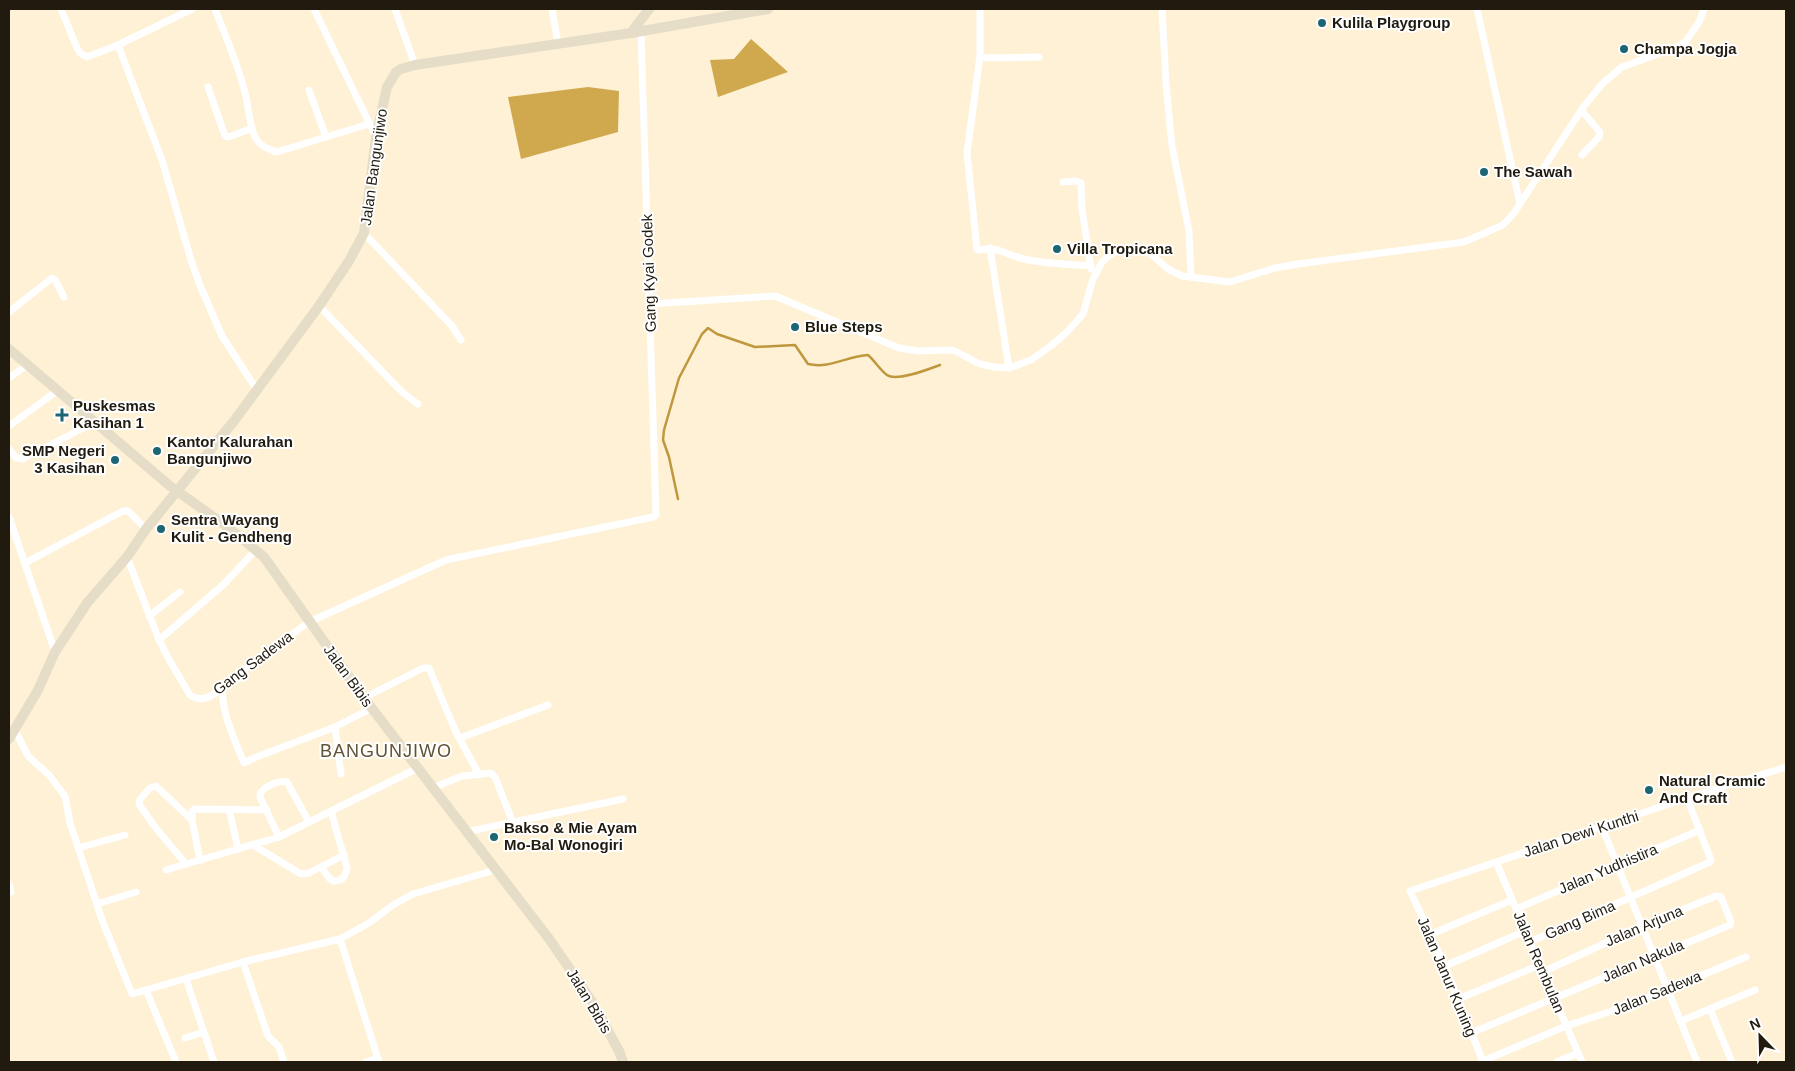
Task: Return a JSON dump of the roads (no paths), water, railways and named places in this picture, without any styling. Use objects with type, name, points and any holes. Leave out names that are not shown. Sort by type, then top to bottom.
[{"type":"main road","points":[[636,32],[649,9]]},
{"type":"main road","name":"Jalan Bangunjiwo","points":[[9,739],[43,680],[55,652],[87,602],[127,557],[146,529],[257,390],[319,306],[349,261],[364,233],[376,137],[392,76],[401,69],[415,65],[636,32],[768,9]]},
{"type":"main road","name":"Jalan Bibis","points":[[9,349],[177,492],[229,528],[264,556],[364,698],[550,940],[583,987],[604,1023],[623,1062]]},
{"type":"street","points":[[61,9],[77,48],[83,56],[92,56],[118,45],[192,9]]},
{"type":"street","points":[[216,9],[245,90],[252,128],[257,140],[270,150],[277,152],[369,124]]},
{"type":"street","points":[[314,9],[376,137]]},
{"type":"street","points":[[395,9],[415,65]]},
{"type":"street","points":[[552,9],[558,44]]},
{"type":"street","points":[[980,9],[980,56],[967,153],[977,249],[990,248],[1004,251],[1026,260],[1091,266]]},
{"type":"street","points":[[1162,9],[1172,146],[1189,231],[1191,277]]},
{"type":"street","points":[[1477,9],[1520,204]]},
{"type":"street","points":[[650,304],[775,296],[899,348],[919,351],[953,350],[980,364],[1009,368],[1031,360],[1067,332],[1083,314],[1093,279],[1102,262],[1110,254],[1121,250],[1138,249],[1151,254],[1168,269],[1182,276],[1230,282],[1275,268],[1298,264],[1464,242],[1503,225],[1520,204],[1582,110],[1603,83],[1622,67],[1677,48],[1686,41],[1699,22],[1704,9]]},
{"type":"street","name":"Gang Kyai Godek","points":[[636,32],[650,304],[656,515]]},
{"type":"street","points":[[118,45],[164,166],[197,277],[222,336],[257,390]]},
{"type":"street","points":[[980,56],[986,58],[1039,57]]},
{"type":"street","points":[[208,87],[225,136],[229,137],[252,128]]},
{"type":"street","points":[[309,90],[326,137]]},
{"type":"street","points":[[1582,110],[1600,132],[1599,137],[1582,155]]},
{"type":"street","points":[[1063,182],[1076,181],[1081,183],[1082,209],[1093,279]]},
{"type":"street","points":[[364,233],[452,326],[461,340]]},
{"type":"street","points":[[990,248],[1009,368]]},
{"type":"street","points":[[9,312],[52,278],[64,297]]},
{"type":"street","points":[[319,306],[402,392],[418,404]]},
{"type":"street","points":[[9,378],[27,365]]},
{"type":"street","points":[[9,426],[57,391]]},
{"type":"street","points":[[9,449],[16,458],[22,459],[95,422]]},
{"type":"street","points":[[25,563],[123,511],[128,511],[146,529]]},
{"type":"street","name":"Gang Sadewa","points":[[159,640],[186,688],[195,698],[207,697],[223,688],[231,678],[309,622],[446,560],[656,515]]},
{"type":"street","points":[[9,517],[55,652]]},
{"type":"street","points":[[127,557],[159,640],[223,586],[256,550]]},
{"type":"street","points":[[149,616],[180,592]]},
{"type":"street","points":[[364,698],[423,668],[429,668],[460,738],[479,775]]},
{"type":"street","points":[[223,688],[222,700],[244,763],[335,727],[372,708]]},
{"type":"street","points":[[460,738],[548,705]]},
{"type":"street","points":[[335,727],[341,774]]},
{"type":"street","points":[[15,730],[28,756],[48,775],[64,796],[70,823],[97,904],[132,994],[243,962],[340,939],[413,894],[495,870]]},
{"type":"street","name":"Jalan Dewi Kunthi","points":[[1410,891],[1687,798],[1786,767]]},
{"type":"street","points":[[166,870],[279,837],[418,768]]},
{"type":"street","points":[[433,788],[462,776],[491,773],[496,777],[513,823]]},
{"type":"street","points":[[279,837],[260,797],[261,790],[285,781],[289,784],[309,822]]},
{"type":"street","points":[[186,864],[155,827],[140,804],[140,799],[150,788],[156,786],[192,820]]},
{"type":"street","points":[[1687,798],[1700,830]]},
{"type":"street","points":[[466,832],[623,799]]},
{"type":"street","points":[[200,860],[192,820],[192,811],[195,808],[267,810]]},
{"type":"street","points":[[229,809],[238,849]]},
{"type":"street","points":[[321,867],[330,879],[334,881],[343,879],[346,875],[347,868],[344,854],[331,811]]},
{"type":"street","points":[[1602,827],[1697,1062]]},
{"type":"street","name":"Gang Bima","points":[[1530,942],[1711,861],[1700,830]]},
{"type":"street","name":"Jalan Yudhistira","points":[[1516,909],[1617,864],[1700,830]]},
{"type":"street","points":[[78,848],[125,835]]},
{"type":"street","points":[[253,845],[301,874],[309,873],[344,854]]},
{"type":"street","name":"Jalan Rembulan","points":[[1496,862],[1582,1062]]},
{"type":"street","points":[[9,884],[11,892]]},
{"type":"street","name":"Jalan Janur Kuning","points":[[1410,891],[1445,966],[1483,1062]]},
{"type":"street","points":[[97,904],[136,892]]},
{"type":"street","name":"Jalan Arjuna","points":[[1458,999],[1541,968],[1718,896],[1721,897],[1731,923]]},
{"type":"street","points":[[1430,936],[1512,900]]},
{"type":"street","name":"Jalan Nakula","points":[[1471,1033],[1731,923]]},
{"type":"street","points":[[1445,966],[1525,931]]},
{"type":"street","points":[[340,939],[378,1060],[366,1062]]},
{"type":"street","name":"Jalan Sadewa","points":[[1483,1062],[1566,1026],[1624,1007],[1746,957]]},
{"type":"street","points":[[243,962],[268,1036],[279,1047],[284,1062]]},
{"type":"street","points":[[186,979],[214,1062]]},
{"type":"street","points":[[146,990],[176,1062]]},
{"type":"street","points":[[1681,1021],[1755,990]]},
{"type":"street","points":[[1710,1009],[1732,1062]]},
{"type":"street","points":[[185,1038],[204,1032]]},
{"type":"street","points":[[1557,1062],[1578,1053]]},
{"type":"waterway","points":[[678,499],[669,457],[663,440],[664,430],[679,378],[702,334],[708,328],[717,334],[755,347],[795,345],[808,364],[831,364],[868,355],[882,371],[892,377],[913,374],[940,365]]},
{"type":"place","name":"Kulila Playgroup","points":[[1322,23]]},
{"type":"place","name":"Champa Jogja","points":[[1624,49]]},
{"type":"place","name":"The Sawah","points":[[1484,172]]},
{"type":"place","name":"Villa Tropicana","points":[[1057,249]]},
{"type":"place","name":"Blue Steps","points":[[795,327]]},
{"type":"place","name":"Puskesmas Kasihan 1","points":[[62,415]]},
{"type":"place","name":"Kantor Kalurahan Bangunjiwo","points":[[157,451]]},
{"type":"place","name":"SMP Negeri 3 Kasihan","points":[[115,460]]},
{"type":"place","name":"Sentra Wayang Kulit - Gendheng","points":[[161,529]]},
{"type":"place","name":"Natural Cramic And Craft","points":[[1649,790]]},
{"type":"place","name":"Bakso & Mie Ayam Mo-Bal Wonogiri","points":[[494,837]]},
{"type":"district","name":"BANGUNJIWO","points":[[386,751]]}]
